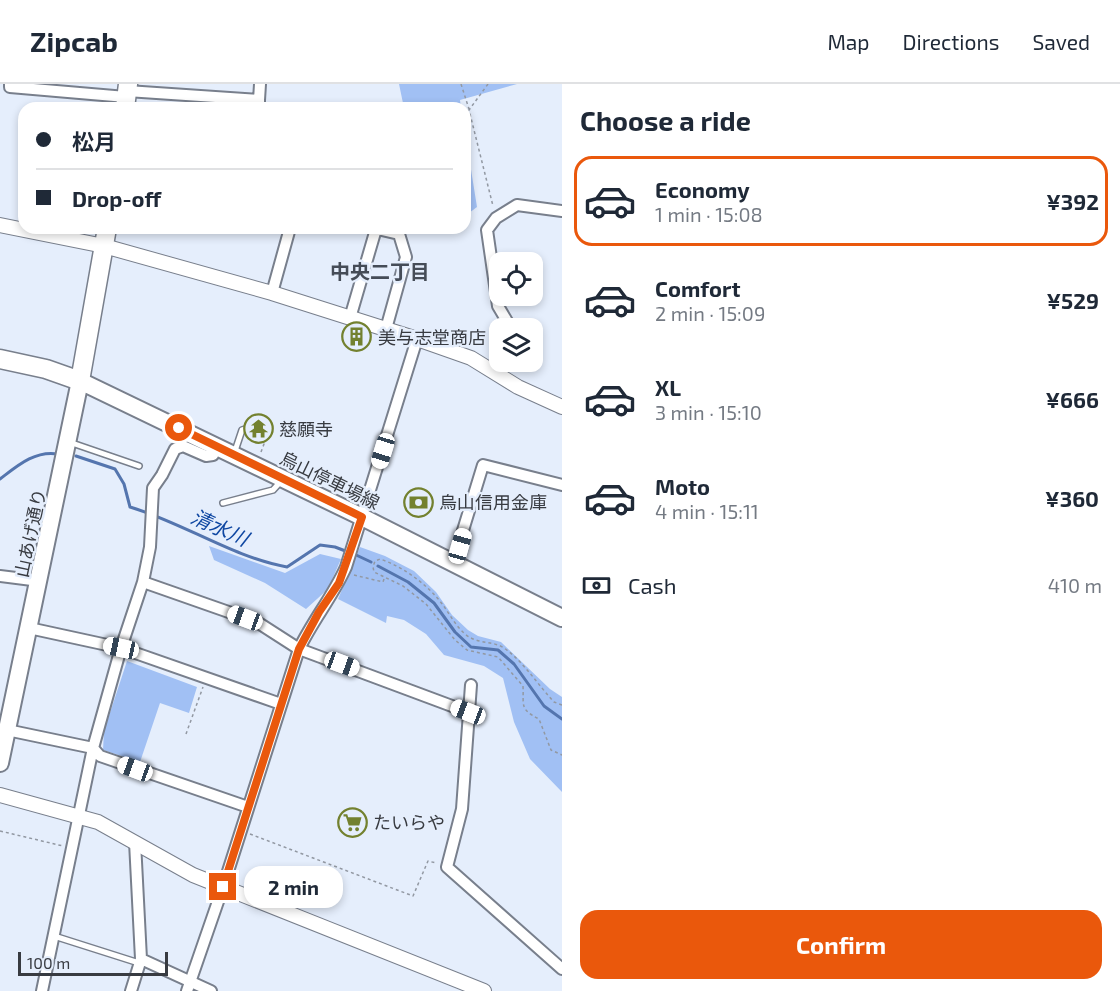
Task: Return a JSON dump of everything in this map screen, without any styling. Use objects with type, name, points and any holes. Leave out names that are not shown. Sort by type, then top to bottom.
[{"type":"main road","points":[[0,359],[46,369],[80,381],[105,237]]},
{"type":"main road","name":"山あげ通り","points":[[0,763],[6,719],[40,580],[80,381]]},
{"type":"main road","name":"烏山停車場線","points":[[80,381],[362,517],[562,618]]},
{"type":"street","points":[[10,84],[10,87],[229,102]]},
{"type":"street","points":[[259,102],[260,84]]},
{"type":"street","points":[[505,318],[498,306],[487,230],[496,218],[517,205],[562,211]]},
{"type":"street","points":[[0,225],[18,227]]},
{"type":"street","points":[[79,234],[105,237],[489,364]]},
{"type":"street","points":[[272,293],[288,234]]},
{"type":"street","points":[[350,318],[372,234]]},
{"type":"street","points":[[386,329],[406,257],[399,234]]},
{"type":"street","points":[[188,987],[223,887],[299,649],[319,612],[333,593],[349,558],[417,339]]},
{"type":"street","points":[[503,372],[518,387],[562,407]]},
{"type":"street","points":[[42,991],[93,748],[121,648],[143,582],[150,547],[153,488],[176,449],[183,446],[206,456],[213,455],[217,447]]},
{"type":"street","points":[[453,564],[483,465],[562,485]]},
{"type":"street","points":[[0,576],[40,580]]},
{"type":"street","points":[[143,582],[257,622],[299,649],[468,712]]},
{"type":"street","points":[[29,628],[121,648],[280,704]]},
{"type":"street","points":[[471,686],[462,809],[447,867],[562,969]]},
{"type":"street","points":[[6,719],[93,748],[100,756],[248,807]]},
{"type":"street","points":[[0,795],[98,822],[170,864],[484,991]]},
{"type":"street","points":[[131,991],[140,961],[135,842]]},
{"type":"street","points":[[140,961],[188,987],[211,991]]},
{"type":"lane","points":[[233,455],[242,430],[255,426]]},
{"type":"lane","points":[[68,442],[139,466]]},
{"type":"lane","points":[[223,503],[273,490],[283,479]]},
{"type":"lane","points":[[54,936],[140,961]]},
{"type":"path","points":[[461,84],[467,102]]},
{"type":"path","points":[[471,107],[488,84]]},
{"type":"path","points":[[471,118],[496,218]]},
{"type":"path","points":[[256,466],[267,436]]},
{"type":"path","points":[[562,705],[554,702],[502,646],[477,642],[466,634],[452,620],[441,603],[410,574],[381,559],[375,561],[374,572],[403,586],[426,604],[455,640],[467,650],[498,657],[523,686],[523,706],[528,714],[539,719],[551,750],[562,755]]},
{"type":"path","points":[[344,571],[361,578],[368,577],[383,582],[385,578]]},
{"type":"path","points":[[186,734],[203,686]]},
{"type":"path","points":[[0,831],[72,848]]},
{"type":"path","points":[[241,831],[413,896],[428,861],[447,867]]},
{"type":"shaded area","points":[[399,84],[517,84],[460,100],[460,102],[403,102]]},
{"type":"shaded area","points":[[471,170],[477,207],[471,212]]},
{"type":"shaded area","points":[[209,546],[285,573],[320,554],[341,559],[328,589],[306,609],[265,583],[214,560]]},
{"type":"shaded area","points":[[360,547],[385,556],[414,571],[436,592],[452,615],[468,630],[478,636],[501,642],[550,689],[562,697],[562,792],[530,759],[514,722],[503,678],[484,666],[444,655],[426,634],[404,620],[387,616],[386,623],[338,599]]},
{"type":"shaded area","points":[[127,661],[197,687],[189,713],[160,703],[140,762],[103,750],[104,731]]},
{"type":"waterway","name":"清水川","points":[[0,479],[34,457],[42,454],[58,454]]},
{"type":"waterway","name":"清水川","points":[[76,456],[115,469],[124,484],[130,507],[247,556],[287,567],[320,545],[348,552]]},
{"type":"waterway","name":"清水川","points":[[354,554],[371,562]]},
{"type":"waterway","name":"清水川","points":[[378,566],[408,582],[434,603],[455,632],[471,647],[498,650],[514,664],[544,706],[562,719]]},
{"type":"place","name":"美与志堂商店","points":[[357,337]]},
{"type":"place","name":"慈願寺","points":[[258,429]]},
{"type":"place","name":"烏山信用金庫","points":[[418,502]]},
{"type":"place","name":"たいらや","points":[[352,822]]},
{"type":"district","name":"中央二丁目","points":[[380,271]]},
{"type":"route","points":[[179,428],[362,517],[339,583],[319,612],[299,649],[223,887]]}]
